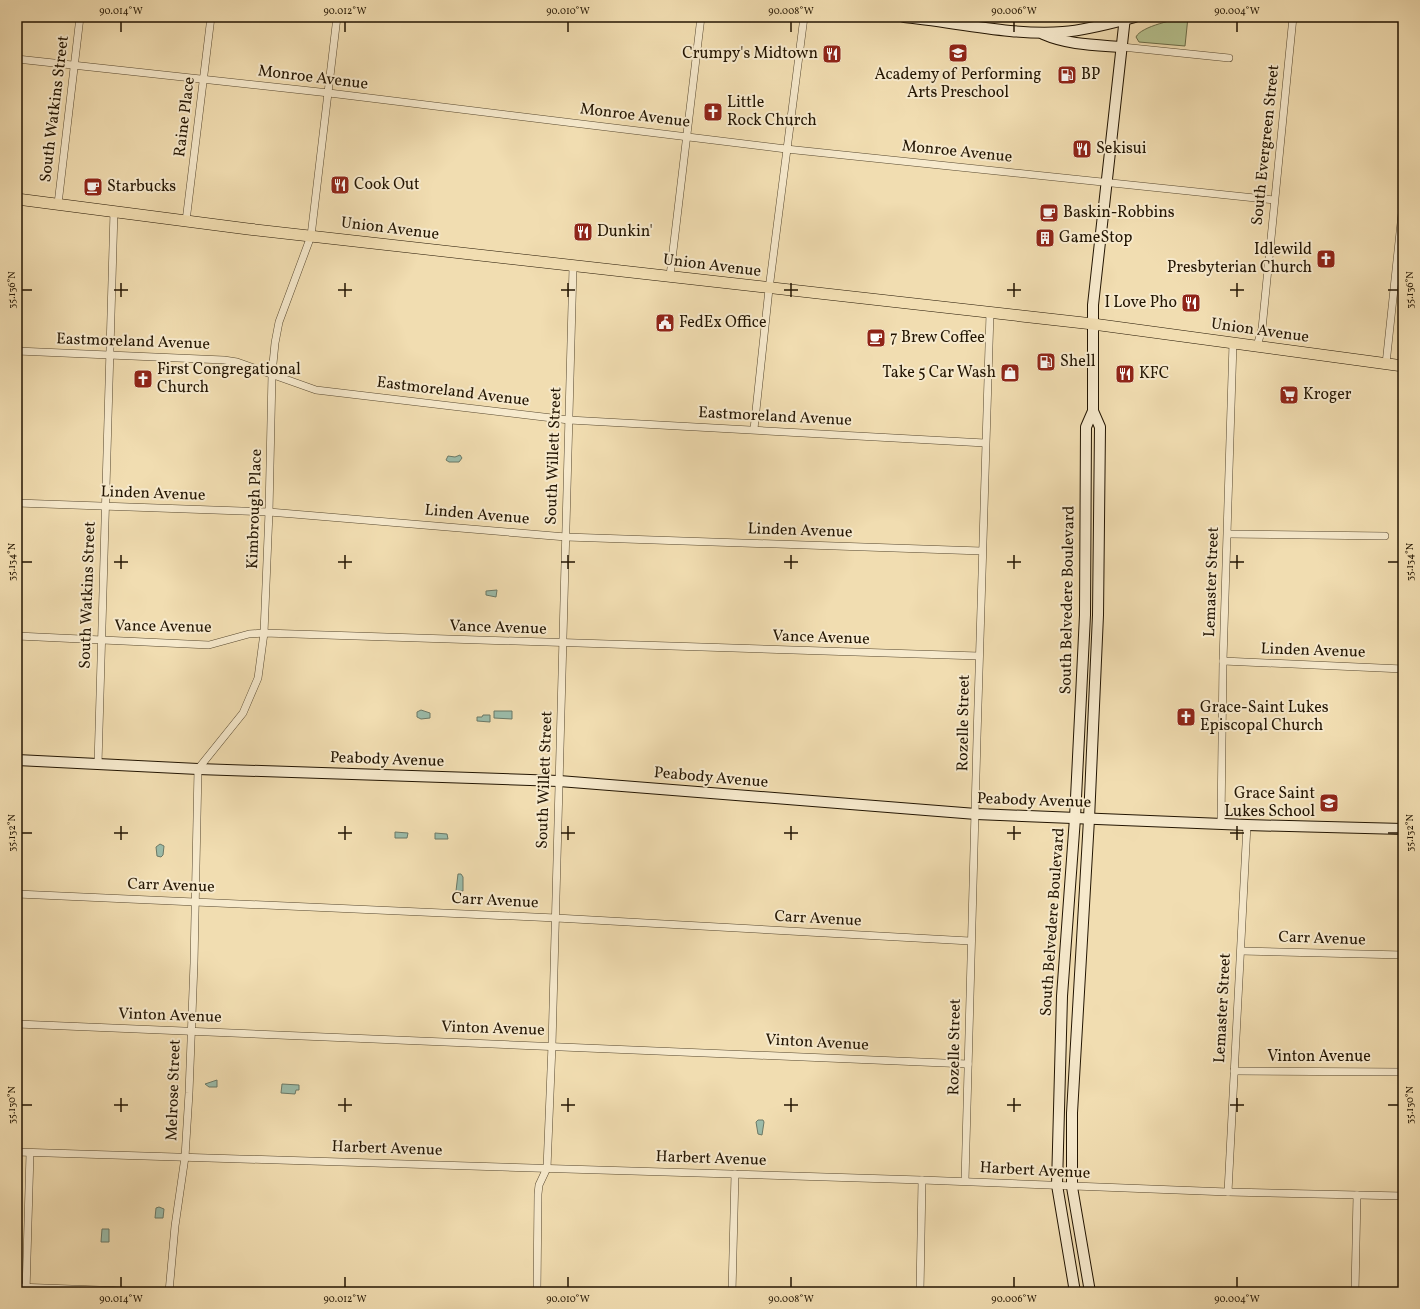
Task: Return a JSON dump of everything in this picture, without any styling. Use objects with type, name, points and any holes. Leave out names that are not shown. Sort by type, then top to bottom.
[{"type":"main road","name":"Union Avenue","points":[[17,199],[186,221],[573,267],[670,276],[769,289],[1093,324],[1403,366]]},
{"type":"street","name":"South Watkins Street","points":[[58,204],[76,66],[80,17]]},
{"type":"street","name":"Raine Place","points":[[186,221],[211,17]]},
{"type":"street","name":"Kimbrough Place","points":[[198,769],[243,713],[258,678],[264,633],[269,512],[272,374],[279,322],[311,236],[337,17]]},
{"type":"street","points":[[670,276],[701,17]]},
{"type":"street","points":[[754,430],[769,289],[801,28],[804,17]]},
{"type":"street","points":[[904,17],[974,22],[1040,32],[1068,31],[1125,18],[1136,17]]},
{"type":"street","name":"South Evergreen Street","points":[[1257,346],[1262,328],[1293,17]]},
{"type":"street","name":"South Belvedere Boulevard","points":[[1075,1292],[1057,1185],[1062,996],[1075,818],[1085,615],[1086,427],[1093,411],[1094,298],[1105,182],[1125,18]]},
{"type":"street","points":[[1040,32],[1058,40],[1175,51],[1229,58]]},
{"type":"street","name":"Monroe Avenue","points":[[17,59],[328,93],[786,149],[1274,200]]},
{"type":"street","points":[[1386,364],[1403,204]]},
{"type":"street","name":"South Watkins Street","points":[[98,764],[114,211]]},
{"type":"street","name":"South Willett Street","points":[[537,1292],[538,1194],[539,1185],[548,1168],[573,267]]},
{"type":"street","name":"Rozelle Street","points":[[965,1181],[970,941],[976,814],[979,656],[990,313]]},
{"type":"street","name":"Lemaster Street","points":[[1221,823],[1223,661],[1233,343]]},
{"type":"street","name":"Eastmoreland Avenue","points":[[17,351],[224,360],[237,362],[316,390],[569,420],[985,443]]},
{"type":"street","name":"South Belvedere Boulevard","points":[[1090,1292],[1072,1187],[1072,1113],[1089,818],[1098,615],[1100,427],[1093,411]]},
{"type":"street","name":"Linden Avenue","points":[[17,503],[269,512],[566,537],[982,551]]},
{"type":"street","points":[[1228,534],[1385,536]]},
{"type":"street","name":"Vance Avenue","points":[[17,636],[209,644],[249,634],[264,633],[563,644],[979,656]]},
{"type":"street","name":"Linden Avenue","points":[[1223,661],[1403,669]]},
{"type":"street","name":"Peabody Avenue","points":[[17,760],[198,769],[559,781],[976,814],[1247,825],[1403,829]]},
{"type":"street","name":"Melrose Street","points":[[169,1292],[175,1226],[185,1157],[191,1031],[198,769]]},
{"type":"street","name":"Lemaster Street","points":[[1228,1192],[1247,825]]},
{"type":"street","name":"Carr Avenue","points":[[17,894],[556,918],[970,941]]},
{"type":"street","name":"Carr Avenue","points":[[1240,951],[1403,955]]},
{"type":"street","points":[[1062,996],[1079,996]]},
{"type":"street","name":"Vinton Avenue","points":[[17,1024],[552,1045],[968,1064]]},
{"type":"street","name":"Vinton Avenue","points":[[1234,1071],[1403,1072]]},
{"type":"street","name":"Harbert Avenue","points":[[17,1152],[965,1181],[1072,1187],[1228,1192],[1403,1196]]},
{"type":"street","points":[[26,1290],[30,1153]]},
{"type":"street","points":[[732,1292],[735,1174]]},
{"type":"street","points":[[920,1292],[922,1180]]},
{"type":"street","points":[[1355,1292],[1357,1195]]},
{"type":"street","points":[[17,1287],[26,1290],[154,1292]]},
{"type":"green space","points":[[1188,17],[1185,46],[1139,42],[1136,37],[1139,33],[1152,26]]},
{"type":"shaded area","points":[[460,455],[462,458],[459,462],[449,462],[446,460],[448,456],[455,457]]},
{"type":"shaded area","points":[[497,590],[496,597],[486,595],[486,591]]},
{"type":"shaded area","points":[[421,710],[430,713],[430,718],[421,719],[417,717],[417,712]]},
{"type":"shaded area","points":[[494,711],[512,711],[512,719],[494,718]]},
{"type":"shaded area","points":[[483,715],[490,715],[490,722],[477,721],[477,717],[482,717]]},
{"type":"shaded area","points":[[395,832],[408,833],[407,838],[395,838]]},
{"type":"shaded area","points":[[435,833],[447,834],[448,839],[435,839]]},
{"type":"shaded area","points":[[160,844],[164,846],[163,855],[161,857],[157,856],[156,847]]},
{"type":"shaded area","points":[[458,874],[461,874],[463,877],[463,891],[456,891]]},
{"type":"shaded area","points":[[217,1080],[217,1087],[209,1087],[205,1084]]},
{"type":"shaded area","points":[[282,1084],[299,1085],[299,1090],[296,1090],[295,1094],[281,1093]]},
{"type":"shaded area","points":[[758,1120],[763,1120],[764,1122],[762,1135],[758,1134],[756,1122]]},
{"type":"shaded area","points":[[159,1207],[164,1209],[163,1218],[155,1218],[156,1208]]},
{"type":"shaded area","points":[[102,1229],[109,1229],[109,1242],[101,1242]]},
{"type":"place","name":"Academy of Performing Arts Preschool","points":[[958,53]]},
{"type":"place","name":"Crumpy's Midtown","points":[[832,54]]},
{"type":"place","name":"BP","points":[[1067,75]]},
{"type":"place","name":"Little Rock Church","points":[[713,112]]},
{"type":"place","name":"Sekisui","points":[[1082,149]]},
{"type":"place","name":"Cook Out","points":[[340,185]]},
{"type":"place","name":"Starbucks","points":[[93,187]]},
{"type":"place","name":"Baskin-Robbins","points":[[1049,213]]},
{"type":"place","name":"Dunkin'","points":[[583,232]]},
{"type":"place","name":"GameStop","points":[[1045,238]]},
{"type":"place","name":"Idlewild Presbyterian Church","points":[[1326,259]]},
{"type":"place","name":"I Love Pho","points":[[1191,303]]},
{"type":"place","name":"FedEx Office","points":[[665,323]]},
{"type":"place","name":"7 Brew Coffee","points":[[876,338]]},
{"type":"place","name":"Shell","points":[[1046,362]]},
{"type":"place","name":"Take 5 Car Wash","points":[[1010,373]]},
{"type":"place","name":"KFC","points":[[1125,374]]},
{"type":"place","name":"First Congregational Church","points":[[143,379]]},
{"type":"place","name":"Kroger","points":[[1289,395]]},
{"type":"place","name":"Grace-Saint Lukes Episcopal Church","points":[[1186,717]]},
{"type":"place","name":"Grace Saint Lukes School","points":[[1329,803]]}]
